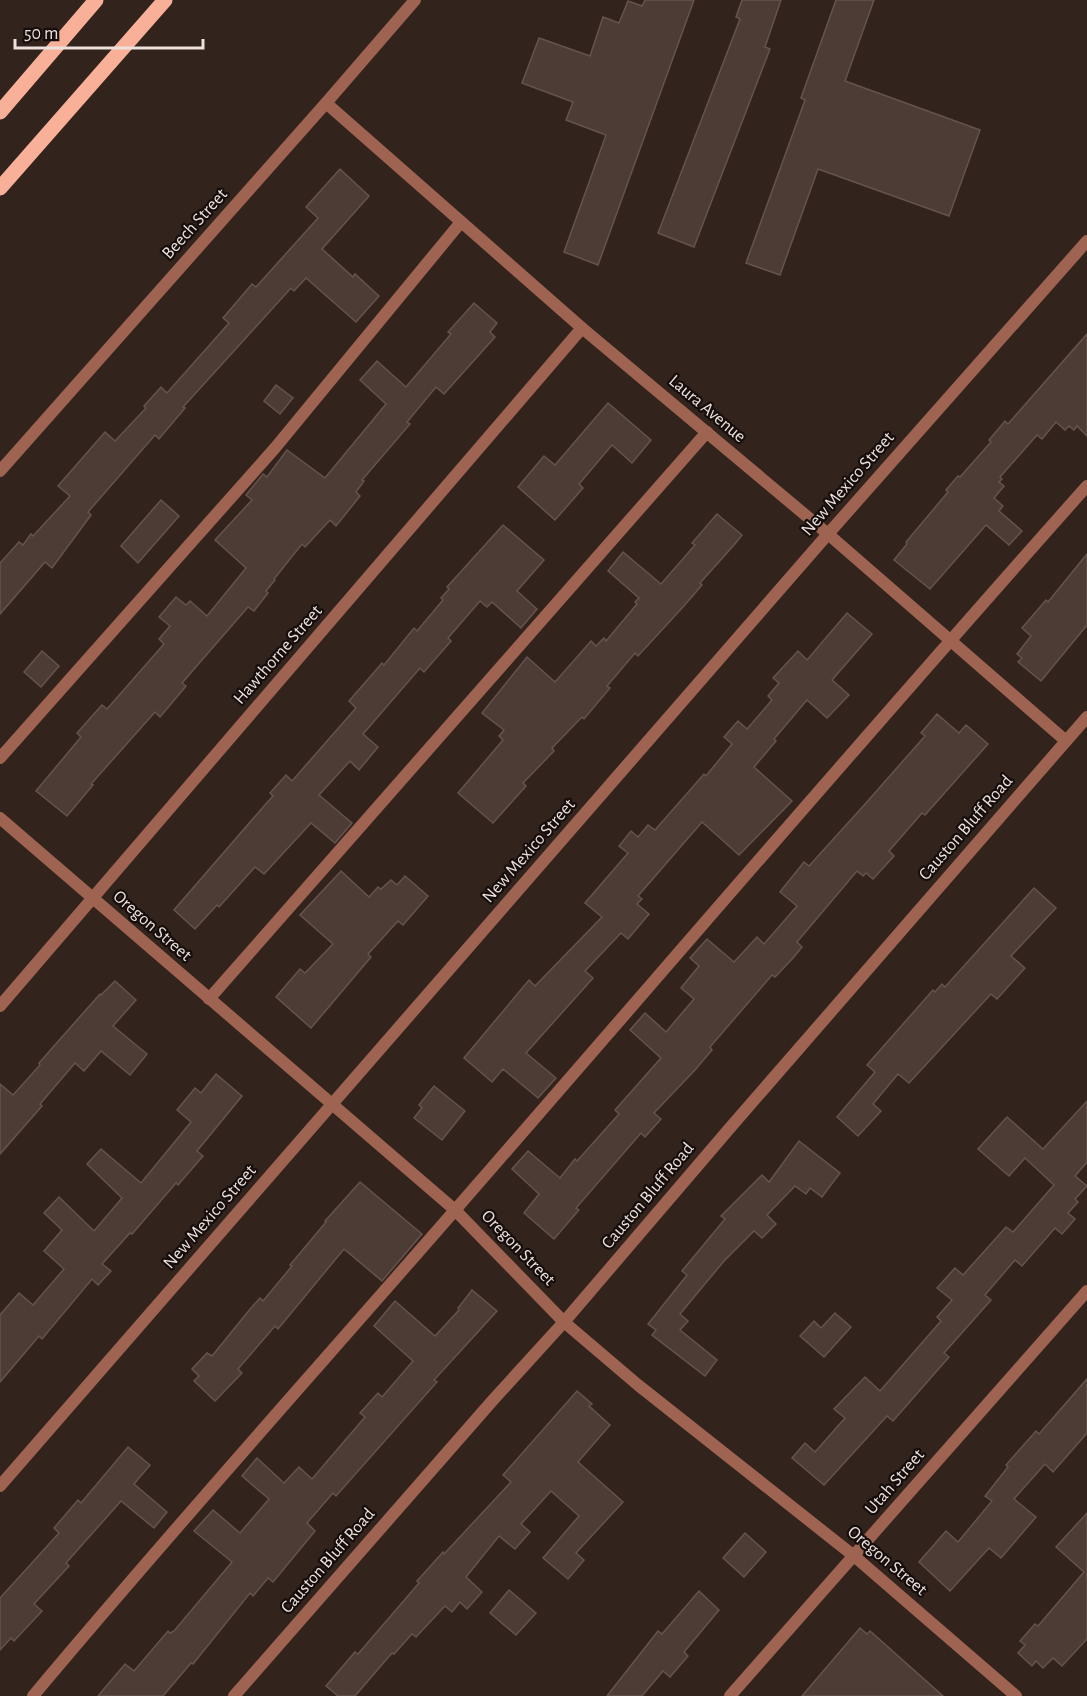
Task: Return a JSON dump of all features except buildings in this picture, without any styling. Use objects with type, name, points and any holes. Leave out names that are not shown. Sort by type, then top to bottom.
[{"type":"main road","points":[[0,112],[96,0]]},
{"type":"main road","points":[[0,188],[165,0]]},
{"type":"street","name":"Beech Street","points":[[0,471],[327,103],[415,0]]},
{"type":"street","name":"Laura Avenue","points":[[327,103],[582,328],[828,534],[1066,741]]},
{"type":"street","points":[[0,758],[275,448],[461,222]]},
{"type":"street","name":"New Mexico Street","points":[[0,1486],[828,534],[1087,241]]},
{"type":"street","name":"Hawthorne Street","points":[[0,1006],[582,328]]},
{"type":"street","points":[[209,999],[707,432]]},
{"type":"street","points":[[33,1696],[105,1610],[950,640],[1087,486]]},
{"type":"street","name":"Causton Bluff Road","points":[[234,1696],[564,1322],[1087,717]]},
{"type":"street","name":"Oregon Street","points":[[0,818],[455,1210],[564,1322],[638,1385],[854,1556],[1016,1696]]},
{"type":"street","name":"Utah Street","points":[[730,1696],[1087,1291]]}]
